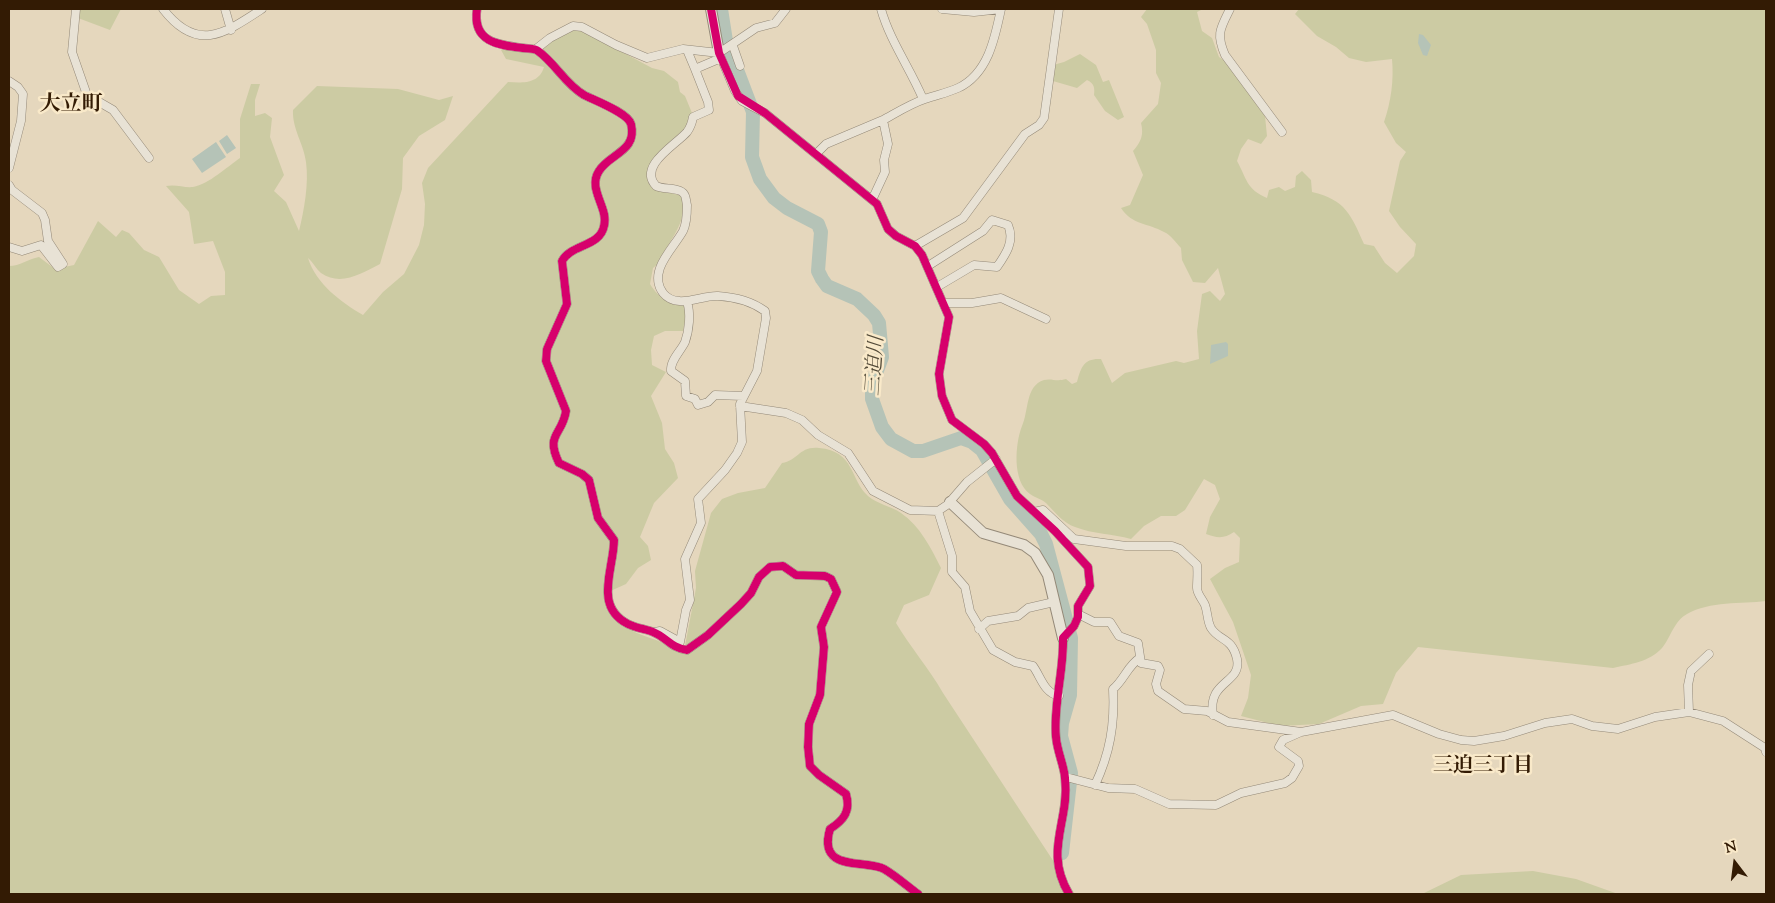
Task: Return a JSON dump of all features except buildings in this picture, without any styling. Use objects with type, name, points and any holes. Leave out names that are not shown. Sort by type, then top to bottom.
[{"type":"street","points":[[76,9],[72,52],[87,95],[113,110],[149,158]]},
{"type":"street","points":[[163,9],[182,29],[194,34],[210,36],[231,30],[262,9]]},
{"type":"street","points":[[225,9],[231,30]]},
{"type":"street","points":[[477,9],[478,29],[488,39],[504,46],[536,50],[556,66],[566,82],[605,107],[621,112],[631,124],[632,135],[628,144],[616,157],[602,166],[596,176],[595,185],[604,216],[604,226],[600,235],[590,243],[567,254],[562,261],[567,304],[547,349],[546,361],[566,412],[565,419],[556,432],[553,452],[559,464],[582,474],[589,480],[598,518],[614,540],[606,587],[611,606],[617,618],[629,625],[655,632],[660,631],[680,642],[686,610],[690,600],[685,559],[701,522],[698,499],[725,470],[737,453],[743,432],[740,406],[743,396],[757,371],[766,318],[765,311],[743,300],[716,296],[687,302],[670,299],[661,289],[659,279],[664,258],[683,231],[687,218],[685,194],[682,191],[658,188],[653,183],[651,174],[656,162],[666,148],[688,131],[693,117],[709,110],[708,102],[687,50]]},
{"type":"street","points":[[710,9],[721,54],[735,91],[747,104],[757,109],[816,154],[877,204],[884,223],[891,233],[915,246],[928,266],[948,317],[939,374],[942,396],[952,420],[984,444],[992,462],[1017,496],[1088,567],[1090,586],[1080,600],[1074,626],[1065,635]]},
{"type":"street","points":[[695,69],[733,46],[756,28],[775,23],[786,9]]},
{"type":"street","points":[[881,9],[897,50],[911,72],[923,99]]},
{"type":"street","points":[[816,154],[826,144],[883,120],[923,99],[958,88],[974,77],[988,55],[995,38],[1001,9],[974,12],[942,9]]},
{"type":"street","points":[[915,246],[963,218],[1025,134],[1041,122],[1059,9]]},
{"type":"street","points":[[1230,9],[1220,29],[1221,46],[1225,55],[1282,132]]},
{"type":"street","points":[[536,50],[550,38],[573,26],[582,27],[616,45],[647,58],[687,50],[721,54]]},
{"type":"street","points":[[733,46],[740,66]]},
{"type":"street","points":[[9,81],[18,86],[23,94],[21,121],[9,168]]},
{"type":"street","points":[[872,200],[885,172],[884,160],[888,144],[883,120]]},
{"type":"street","points":[[9,185],[12,190],[42,213],[48,241],[62,264],[58,267],[41,245],[22,251],[9,247]]},
{"type":"street","points":[[928,266],[983,231],[992,220],[997,219],[1008,225],[1010,231],[1009,250],[997,267],[974,265],[937,287]]},
{"type":"street","points":[[944,303],[972,304],[1001,298],[1046,319]]},
{"type":"street","points":[[687,302],[689,315],[685,342],[671,366],[671,371],[685,382],[686,396],[695,399],[698,404],[708,402],[715,395],[743,396]]},
{"type":"street","points":[[740,406],[786,413],[802,420],[818,435],[848,453],[873,491],[910,510],[938,511],[950,502],[967,482],[992,462]]},
{"type":"street","points":[[950,502],[984,533],[1024,545],[1035,553],[1048,575],[1054,602],[1065,635],[1056,737],[1069,778],[1056,858],[1060,879],[1069,894]]},
{"type":"street","points":[[1034,512],[1043,510],[1074,540],[1126,546],[1172,546],[1180,549],[1197,565],[1197,590],[1206,607],[1209,623],[1212,630],[1229,641],[1237,659],[1237,668],[1234,676],[1215,692],[1213,715]]},
{"type":"street","points":[[938,511],[952,556],[952,572],[967,592],[970,611],[979,629],[993,650],[1004,658],[1033,666],[1044,686],[1053,695],[1059,696]]},
{"type":"street","points":[[655,632],[675,648],[686,650],[692,647],[741,604],[751,593],[766,569],[774,566],[783,566],[796,575],[824,576],[831,579],[837,592],[821,627],[824,646],[820,695],[809,724],[808,747],[810,766],[819,775],[846,794],[850,805],[843,820],[830,829],[827,839],[832,853],[845,863],[883,868],[918,894]]},
{"type":"street","points":[[979,629],[988,621],[1018,616],[1028,608],[1054,602]]},
{"type":"street","points":[[1078,614],[1094,622],[1110,622],[1119,636],[1138,643],[1140,658],[1144,665],[1158,666],[1160,670],[1156,684],[1161,696],[1184,709],[1206,711],[1228,722],[1301,732],[1394,715],[1439,734],[1460,740],[1474,741],[1504,736],[1545,722],[1572,719],[1592,726],[1618,729],[1655,717],[1689,712],[1723,721],[1765,748],[1766,752]]},
{"type":"street","points":[[1689,712],[1688,685],[1691,671],[1709,654]]},
{"type":"street","points":[[1095,785],[1105,764],[1111,738],[1114,713],[1113,689],[1121,683],[1134,662],[1140,658]]},
{"type":"street","points":[[1069,778],[1108,788],[1134,789],[1169,804],[1216,805],[1241,793],[1285,783],[1292,778],[1299,766],[1298,761],[1279,747],[1279,744],[1301,732]]},
{"type":"green space","points":[[78,9],[121,9],[110,30],[78,18]]},
{"type":"green space","points":[[1147,9],[1203,9],[1197,12],[1202,31],[1212,38],[1219,57],[1225,61],[1265,116],[1267,136],[1261,144],[1248,139],[1241,149],[1237,161],[1251,187],[1267,198],[1269,190],[1279,187],[1285,191],[1295,187],[1296,176],[1302,171],[1311,180],[1312,192],[1333,199],[1340,204],[1351,217],[1364,244],[1374,246],[1385,263],[1397,273],[1414,256],[1416,244],[1400,227],[1389,211],[1400,161],[1406,152],[1396,143],[1384,122],[1391,91],[1392,59],[1366,62],[1349,58],[1336,47],[1317,36],[1295,14],[1299,9],[1766,9],[1766,601],[1716,605],[1696,610],[1687,614],[1679,621],[1657,653],[1639,662],[1613,668],[1418,647],[1396,673],[1383,704],[1361,706],[1319,724],[1280,726],[1241,716],[1248,698],[1251,675],[1233,622],[1210,579],[1225,568],[1239,562],[1240,538],[1234,532],[1220,537],[1206,534],[1210,517],[1220,499],[1215,485],[1204,479],[1185,510],[1176,516],[1161,516],[1144,526],[1131,539],[1089,531],[1067,523],[1044,502],[1024,488],[1018,472],[1018,442],[1028,400],[1038,383],[1049,379],[1066,379],[1072,384],[1077,382],[1084,364],[1095,359],[1101,359],[1112,383],[1125,373],[1176,361],[1184,363],[1199,359],[1197,331],[1202,294],[1210,291],[1220,301],[1225,294],[1218,268],[1205,283],[1193,282],[1182,260],[1181,248],[1171,237],[1158,229],[1135,221],[1125,214],[1121,208],[1130,205],[1143,175],[1133,151],[1141,138],[1141,123],[1158,104],[1161,83],[1156,73],[1156,50],[1147,24],[1141,17]]},
{"type":"green space","points":[[569,30],[581,30],[652,68],[664,71],[678,82],[680,92],[685,96],[692,113],[689,124],[659,153],[648,175],[652,187],[682,196],[683,206],[683,215],[680,223],[659,263],[653,268],[650,284],[665,299],[686,306],[683,331],[665,331],[654,336],[651,350],[652,365],[666,372],[651,396],[662,423],[665,449],[674,463],[678,478],[654,503],[640,537],[648,546],[651,560],[638,568],[626,584],[606,593],[608,604],[616,619],[622,625],[637,633],[671,648],[684,651],[696,588],[695,571],[711,513],[722,499],[738,493],[765,488],[782,463],[792,460],[803,451],[812,448],[831,450],[846,460],[868,496],[897,511],[914,524],[933,553],[941,568],[929,595],[904,605],[896,623],[1075,894],[9,894],[9,266],[39,257],[55,269],[74,265],[98,221],[116,237],[122,230],[129,233],[144,250],[159,257],[179,290],[199,304],[211,296],[225,295],[225,272],[213,241],[194,244],[189,212],[166,186],[193,187],[199,185],[211,179],[240,158],[240,119],[251,84],[260,84],[255,100],[255,116],[265,113],[272,118],[270,137],[284,175],[274,191],[286,202],[299,231],[306,197],[307,170],[305,155],[294,124],[293,110],[317,86],[398,89],[439,100],[453,96],[445,120],[419,136],[403,158],[402,189],[380,264],[351,277],[336,279],[321,273],[308,258],[323,284],[338,298],[363,315],[383,292],[404,274],[419,245],[424,225],[425,204],[422,183],[428,168],[508,82],[530,81],[542,73],[544,67],[506,59],[501,50],[536,51]]},
{"type":"green space","points":[[1080,54],[1096,65],[1103,82],[1109,80],[1124,117],[1118,120],[1105,111],[1094,95],[1093,84],[1089,81],[1087,80],[1077,88],[1053,81],[1053,65]]},
{"type":"green space","points":[[1533,871],[1576,879],[1618,894],[1422,894],[1461,875]]},
{"type":"shaded area","points":[[1419,34],[1423,35],[1431,45],[1427,56],[1423,55],[1418,43]]},
{"type":"shaded area","points":[[227,135],[236,148],[227,154],[219,141]]},
{"type":"shaded area","points":[[216,142],[226,157],[202,173],[192,159]]},
{"type":"shaded area","points":[[1226,342],[1228,344],[1228,356],[1210,364],[1211,345]]},
{"type":"waterway","name":"三迫川","points":[[721,9],[726,41],[753,112],[752,157],[760,179],[774,198],[787,208],[818,224],[821,232],[818,271],[827,286],[857,299],[874,315],[879,323],[882,357],[872,384],[872,399],[882,427],[891,439],[913,451],[923,451],[961,438],[972,442],[982,450],[1010,499],[1041,534],[1046,544],[1071,638],[1070,695],[1062,723],[1061,736],[1071,773],[1062,853]]},
{"type":"cycle path","points":[[477,9],[479,29],[489,40],[505,45],[536,50],[577,90],[618,112],[629,120],[631,124],[632,133],[627,146],[604,165],[596,178],[595,185],[605,219],[601,233],[591,242],[566,255],[562,261],[567,304],[547,349],[546,361],[566,411],[554,440],[555,453],[559,463],[582,474],[589,480],[598,518],[614,540],[608,586],[608,597],[611,607],[617,616],[628,624],[653,632],[673,645],[687,650],[708,635],[741,604],[751,593],[759,577],[770,567],[783,566],[796,575],[825,576],[831,579],[837,592],[821,627],[824,647],[820,695],[809,724],[808,747],[810,766],[819,775],[846,794],[847,810],[843,818],[830,829],[828,843],[830,852],[845,862],[876,866],[884,869],[918,894]]},
{"type":"cycle path","points":[[711,9],[719,53],[738,96],[765,113],[877,204],[888,229],[896,236],[915,246],[922,255],[949,317],[939,374],[942,396],[952,420],[984,444],[992,453],[1017,496],[1055,531],[1088,567],[1090,586],[1078,606],[1078,617],[1074,626],[1063,638],[1055,725],[1066,794],[1059,836],[1058,864],[1069,894]]},
{"type":"district","name":"大立町","points":[[71,106]]},
{"type":"district","name":"三迫三丁目","points":[[1483,768]]}]
